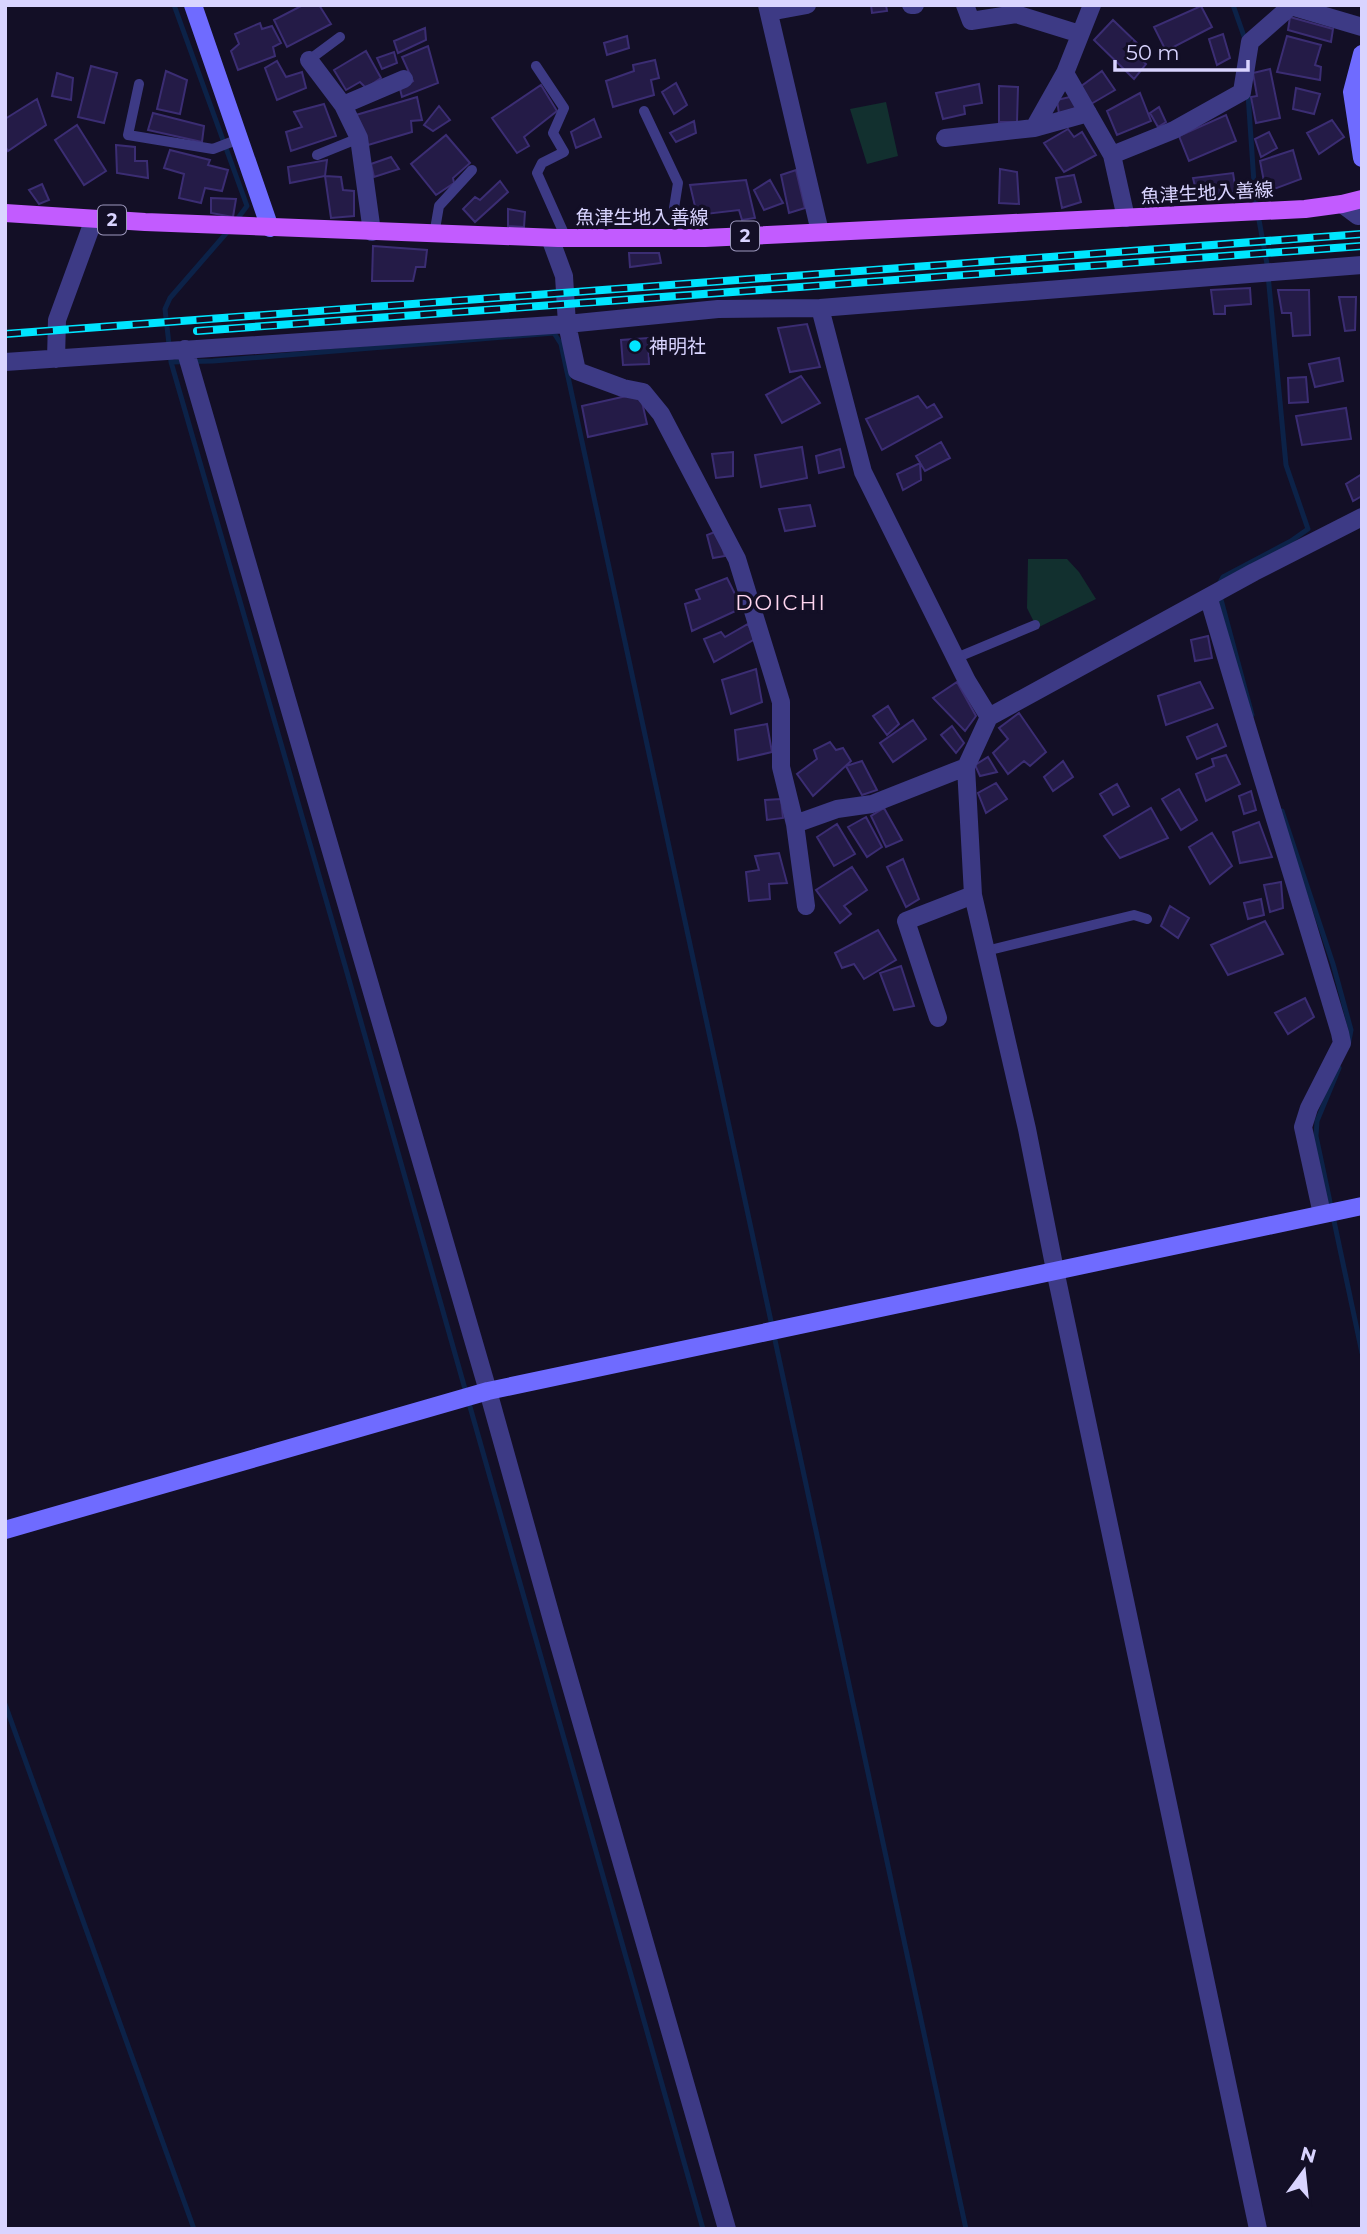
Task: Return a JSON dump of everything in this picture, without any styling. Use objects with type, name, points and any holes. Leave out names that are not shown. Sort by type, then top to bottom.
[{"type":"main road","name":"魚津生地入善線","points":[[5,213],[434,235],[681,238],[1269,211],[1342,204],[1362,199]]},
{"type":"street","points":[[193,5],[270,228]]},
{"type":"street","points":[[807,5],[768,9],[820,232]]},
{"type":"street","points":[[965,5],[971,21],[1016,14],[1080,34]]},
{"type":"street","points":[[1034,128],[1065,73],[1091,5]]},
{"type":"street","points":[[1112,155],[1174,130],[1242,92],[1251,43],[1291,6],[1362,27]]},
{"type":"street","points":[[1362,54],[1352,92],[1362,158]]},
{"type":"street","points":[[309,60],[343,105],[359,138],[372,232]]},
{"type":"street","points":[[1065,73],[1112,155],[1126,218]]},
{"type":"street","points":[[343,105],[404,79]]},
{"type":"street","points":[[945,138],[1034,128],[1088,113]]},
{"type":"street","points":[[1342,204],[1358,216],[1362,215]]},
{"type":"street","points":[[56,359],[57,320],[94,219]]},
{"type":"street","points":[[558,238],[567,324],[577,372],[643,392],[661,414],[737,559],[781,702],[781,766],[795,824],[806,906]]},
{"type":"street","points":[[5,362],[567,324],[718,309],[820,308],[1362,265]]},
{"type":"street","points":[[820,308],[863,472],[956,658],[989,717]]},
{"type":"street","points":[[185,349],[488,1391],[727,2229]]},
{"type":"street","points":[[1258,2229],[1027,1129],[973,895],[966,767],[989,717],[1254,572],[1362,517]]},
{"type":"street","points":[[1209,599],[1340,1032],[1342,1043],[1309,1108],[1303,1126],[1322,1214]]},
{"type":"street","points":[[795,824],[837,810],[872,804],[966,767]]},
{"type":"street","points":[[938,1018],[906,921],[973,895]]},
{"type":"street","points":[[5,1530],[488,1391],[1362,1206]]},
{"type":"lane","points":[[309,60],[340,37]]},
{"type":"lane","points":[[536,66],[564,108],[553,133],[564,152],[542,163],[537,173],[558,238]]},
{"type":"lane","points":[[139,84],[128,135],[213,149],[239,139]]},
{"type":"lane","points":[[644,111],[678,183],[674,208],[681,238]]},
{"type":"lane","points":[[317,155],[359,138]]},
{"type":"lane","points":[[434,235],[439,206],[472,170]]},
{"type":"lane","points":[[956,658],[1035,625]]},
{"type":"lane","points":[[986,951],[1134,915],[1147,919]]},
{"type":"green space","points":[[886,102],[898,156],[867,164],[850,109]]},
{"type":"green space","points":[[1028,559],[1067,559],[1096,599],[1037,628],[1027,608]]},
{"type":"building","points":[[303,5],[319,5],[331,24],[287,47],[274,20]]},
{"type":"building","points":[[871,5],[886,5],[887,11],[872,13]]},
{"type":"building","points":[[1201,6],[1212,27],[1166,51],[1154,27]]},
{"type":"building","points":[[1290,17],[1333,29],[1331,42],[1288,30]]},
{"type":"building","points":[[1113,20],[1137,43],[1131,50],[1146,64],[1134,79],[1094,40]]},
{"type":"building","points":[[260,23],[262,29],[272,26],[281,43],[273,47],[275,56],[238,70],[231,51],[239,44],[235,34]]},
{"type":"building","points":[[425,28],[426,40],[398,53],[394,41]]},
{"type":"building","points":[[1223,34],[1230,58],[1217,65],[1209,39]]},
{"type":"building","points":[[627,36],[629,48],[607,55],[604,43]]},
{"type":"building","points":[[1287,36],[1321,45],[1315,65],[1321,67],[1320,80],[1277,72]]},
{"type":"building","points":[[428,46],[438,83],[402,97],[400,89],[413,81],[402,57]]},
{"type":"building","points":[[366,51],[381,78],[366,88],[360,82],[346,90],[334,70]]},
{"type":"building","points":[[394,52],[397,63],[382,69],[377,58]]},
{"type":"building","points":[[655,60],[659,78],[651,80],[654,95],[613,107],[606,81],[634,71],[633,65]]},
{"type":"building","points":[[277,61],[286,77],[302,72],[306,88],[277,100],[265,68]]},
{"type":"building","points":[[91,66],[117,73],[104,123],[78,117]]},
{"type":"building","points":[[1270,69],[1280,118],[1256,123],[1251,97],[1257,96],[1253,73]]},
{"type":"building","points":[[166,71],[187,80],[180,114],[157,109]]},
{"type":"building","points":[[1102,71],[1115,90],[1091,104],[1080,87]]},
{"type":"building","points":[[57,73],[73,78],[71,100],[52,96]]},
{"type":"building","points":[[676,83],[687,105],[674,114],[662,92]]},
{"type":"building","points":[[979,84],[982,103],[964,106],[965,114],[943,119],[936,93]]},
{"type":"building","points":[[541,85],[557,111],[524,137],[529,146],[517,153],[492,118]]},
{"type":"building","points":[[999,86],[1018,87],[1017,122],[999,122]]},
{"type":"building","points":[[1296,88],[1320,94],[1314,114],[1293,109]]},
{"type":"building","points":[[1140,93],[1151,121],[1117,135],[1107,111]]},
{"type":"building","points":[[1074,96],[1076,108],[1059,114],[1057,100]]},
{"type":"building","points":[[417,97],[422,120],[411,121],[412,132],[368,145],[356,115]]},
{"type":"building","points":[[37,99],[46,125],[8,151],[5,146],[5,119]]},
{"type":"building","points":[[324,104],[336,136],[291,151],[286,132],[302,127],[294,112]]},
{"type":"building","points":[[439,106],[450,120],[433,131],[424,125]]},
{"type":"building","points":[[1159,107],[1166,122],[1158,127],[1150,113]]},
{"type":"building","points":[[153,113],[204,126],[202,142],[148,130]]},
{"type":"building","points":[[1226,115],[1236,141],[1189,161],[1179,136]]},
{"type":"building","points":[[594,119],[601,137],[576,148],[571,132]]},
{"type":"building","points":[[1332,120],[1344,137],[1319,154],[1307,133]]},
{"type":"building","points":[[694,121],[696,133],[676,142],[670,133]]},
{"type":"building","points":[[77,125],[106,171],[84,185],[55,140]]},
{"type":"building","points":[[1068,129],[1074,137],[1082,132],[1096,155],[1064,172],[1044,143]]},
{"type":"building","points":[[1269,132],[1277,148],[1261,157],[1255,139]]},
{"type":"building","points":[[446,135],[470,163],[453,178],[454,183],[436,195],[411,164]]},
{"type":"building","points":[[116,145],[135,147],[135,161],[147,161],[148,178],[117,173]]},
{"type":"building","points":[[170,150],[210,160],[208,165],[228,170],[222,191],[205,188],[201,203],[179,198],[184,174],[164,168]]},
{"type":"building","points":[[1293,150],[1301,179],[1266,192],[1260,161]]},
{"type":"building","points":[[391,157],[399,169],[374,177],[371,164]]},
{"type":"building","points":[[327,160],[325,176],[290,183],[288,167]]},
{"type":"building","points":[[1000,169],[1017,172],[1019,204],[999,203]]},
{"type":"building","points":[[796,170],[805,208],[789,213],[781,175]]},
{"type":"building","points":[[1233,173],[1236,192],[1198,198],[1193,178]]},
{"type":"building","points":[[1074,175],[1081,202],[1062,208],[1056,178]]},
{"type":"building","points":[[325,176],[341,177],[343,190],[354,191],[354,216],[331,218]]},
{"type":"building","points":[[746,180],[755,218],[742,220],[739,210],[697,215],[690,185]]},
{"type":"building","points":[[770,180],[783,203],[764,210],[754,190]]},
{"type":"building","points":[[500,181],[508,192],[475,222],[463,209],[475,197],[480,200]]},
{"type":"building","points":[[42,184],[49,200],[39,204],[29,190]]},
{"type":"building","points":[[211,198],[236,199],[233,217],[211,213]]},
{"type":"building","points":[[508,209],[525,212],[524,227],[508,226]]},
{"type":"building","points":[[373,246],[427,250],[425,267],[416,267],[413,281],[372,281]]},
{"type":"building","points":[[629,253],[659,253],[661,263],[630,267]]},
{"type":"building","points":[[1250,288],[1251,304],[1225,306],[1225,314],[1214,314],[1211,290]]},
{"type":"building","points":[[1278,290],[1309,290],[1310,335],[1293,336],[1291,313],[1282,313]]},
{"type":"building","points":[[1339,297],[1356,297],[1355,330],[1345,331]]},
{"type":"building","points":[[807,324],[820,367],[790,372],[778,328]]},
{"type":"building","points":[[648,338],[649,364],[623,365],[621,340]]},
{"type":"building","points":[[1339,358],[1343,381],[1315,387],[1309,364]]},
{"type":"building","points":[[801,376],[820,403],[782,423],[766,395]]},
{"type":"building","points":[[1306,377],[1308,402],[1289,403],[1288,378]]},
{"type":"building","points":[[640,393],[647,424],[588,437],[582,406]]},
{"type":"building","points":[[918,396],[927,408],[934,404],[942,417],[882,450],[866,419]]},
{"type":"building","points":[[1346,408],[1351,439],[1302,445],[1296,416]]},
{"type":"building","points":[[941,442],[950,458],[925,471],[916,456]]},
{"type":"building","points":[[802,447],[807,478],[761,487],[755,455]]},
{"type":"building","points":[[840,449],[844,467],[819,473],[816,456]]},
{"type":"building","points":[[733,452],[733,476],[716,478],[712,454]]},
{"type":"building","points":[[920,463],[921,480],[903,490],[897,474]]},
{"type":"building","points":[[1362,474],[1362,496],[1353,501],[1346,484]]},
{"type":"building","points":[[810,505],[815,526],[785,531],[779,509]]},
{"type":"building","points":[[717,531],[725,556],[713,558],[707,535]]},
{"type":"building","points":[[727,578],[742,608],[692,631],[685,604],[700,599],[696,590]]},
{"type":"building","points":[[748,624],[755,639],[714,662],[704,639],[721,632],[725,637]]},
{"type":"building","points":[[1208,636],[1212,658],[1195,661],[1191,640]]},
{"type":"building","points":[[756,669],[762,702],[731,714],[722,680]]},
{"type":"building","points":[[957,682],[976,716],[965,731],[933,698]]},
{"type":"building","points":[[1200,682],[1213,708],[1166,725],[1158,696]]},
{"type":"building","points":[[888,706],[899,724],[887,735],[873,716]]},
{"type":"building","points":[[1019,713],[1046,752],[1030,766],[1024,761],[1008,774],[993,753],[1008,739],[999,728]]},
{"type":"building","points":[[913,720],[926,739],[893,762],[880,743]]},
{"type":"building","points":[[767,724],[772,752],[738,760],[735,730]]},
{"type":"building","points":[[1217,724],[1226,746],[1197,759],[1187,737]]},
{"type":"building","points":[[952,726],[964,743],[956,753],[941,735]]},
{"type":"building","points":[[830,742],[836,750],[843,748],[851,761],[813,796],[797,774],[817,759],[814,750]]},
{"type":"building","points":[[1226,755],[1240,784],[1206,801],[1196,774],[1214,766],[1212,759]]},
{"type":"building","points":[[988,757],[997,772],[980,776],[975,765]]},
{"type":"building","points":[[862,761],[877,790],[862,795],[846,766]]},
{"type":"building","points":[[1063,761],[1073,777],[1053,791],[1044,777]]},
{"type":"building","points":[[996,783],[1007,799],[986,813],[978,793]]},
{"type":"building","points":[[1117,784],[1129,806],[1113,815],[1100,794]]},
{"type":"building","points":[[1179,789],[1197,820],[1181,830],[1162,799]]},
{"type":"building","points":[[1251,791],[1256,810],[1244,814],[1239,796]]},
{"type":"building","points":[[781,799],[783,818],[767,820],[765,800]]},
{"type":"building","points":[[884,808],[902,840],[886,847],[871,816]]},
{"type":"building","points":[[1151,808],[1168,838],[1120,858],[1104,836]]},
{"type":"building","points":[[866,817],[882,847],[867,857],[848,827]]},
{"type":"building","points":[[1259,822],[1272,857],[1240,863],[1233,832]]},
{"type":"building","points":[[837,824],[855,854],[834,866],[817,837]]},
{"type":"building","points":[[1212,833],[1232,866],[1210,884],[1189,847]]},
{"type":"building","points":[[779,853],[787,883],[769,884],[770,899],[749,901],[746,872],[759,870],[755,856]]},
{"type":"building","points":[[903,859],[919,899],[906,907],[887,867]]},
{"type":"building","points":[[852,867],[867,890],[844,906],[851,914],[840,923],[816,890]]},
{"type":"building","points":[[1281,882],[1283,908],[1270,912],[1264,885]]},
{"type":"building","points":[[1261,899],[1264,915],[1248,919],[1244,903]]},
{"type":"building","points":[[1170,906],[1189,918],[1178,938],[1161,926]]},
{"type":"building","points":[[1265,921],[1283,954],[1228,975],[1211,945]]},
{"type":"building","points":[[878,930],[896,960],[864,979],[854,964],[842,968],[835,953]]},
{"type":"building","points":[[901,966],[914,1006],[894,1010],[880,973]]},
{"type":"building","points":[[1305,998],[1314,1017],[1288,1034],[1275,1013]]},
{"type":"waterway","points":[[174,5],[247,206],[235,222]]},
{"type":"waterway","points":[[1233,5],[1246,42]]},
{"type":"waterway","points":[[1218,586],[1223,577],[1308,529],[1286,465],[1267,264],[1255,198],[1248,94]]},
{"type":"waterway","points":[[229,230],[170,298],[165,309],[171,362],[703,2229]]},
{"type":"waterway","points":[[171,362],[213,361],[554,333],[561,344],[966,2229]]},
{"type":"waterway","points":[[1220,596],[1252,715]]},
{"type":"waterway","points":[[1282,811],[1333,964],[1351,1030],[1348,1046]]},
{"type":"waterway","points":[[1339,1068],[1317,1121],[1316,1136],[1362,1353]]},
{"type":"waterway","points":[[5,1704],[194,2229]]},
{"type":"railway","points":[[5,334],[1362,234]]},
{"type":"railway","points":[[197,331],[1362,246]]},
{"type":"place","name":"神明社","points":[[635,346]]},
{"type":"district","name":"DOICHI","points":[[781,602]]}]
